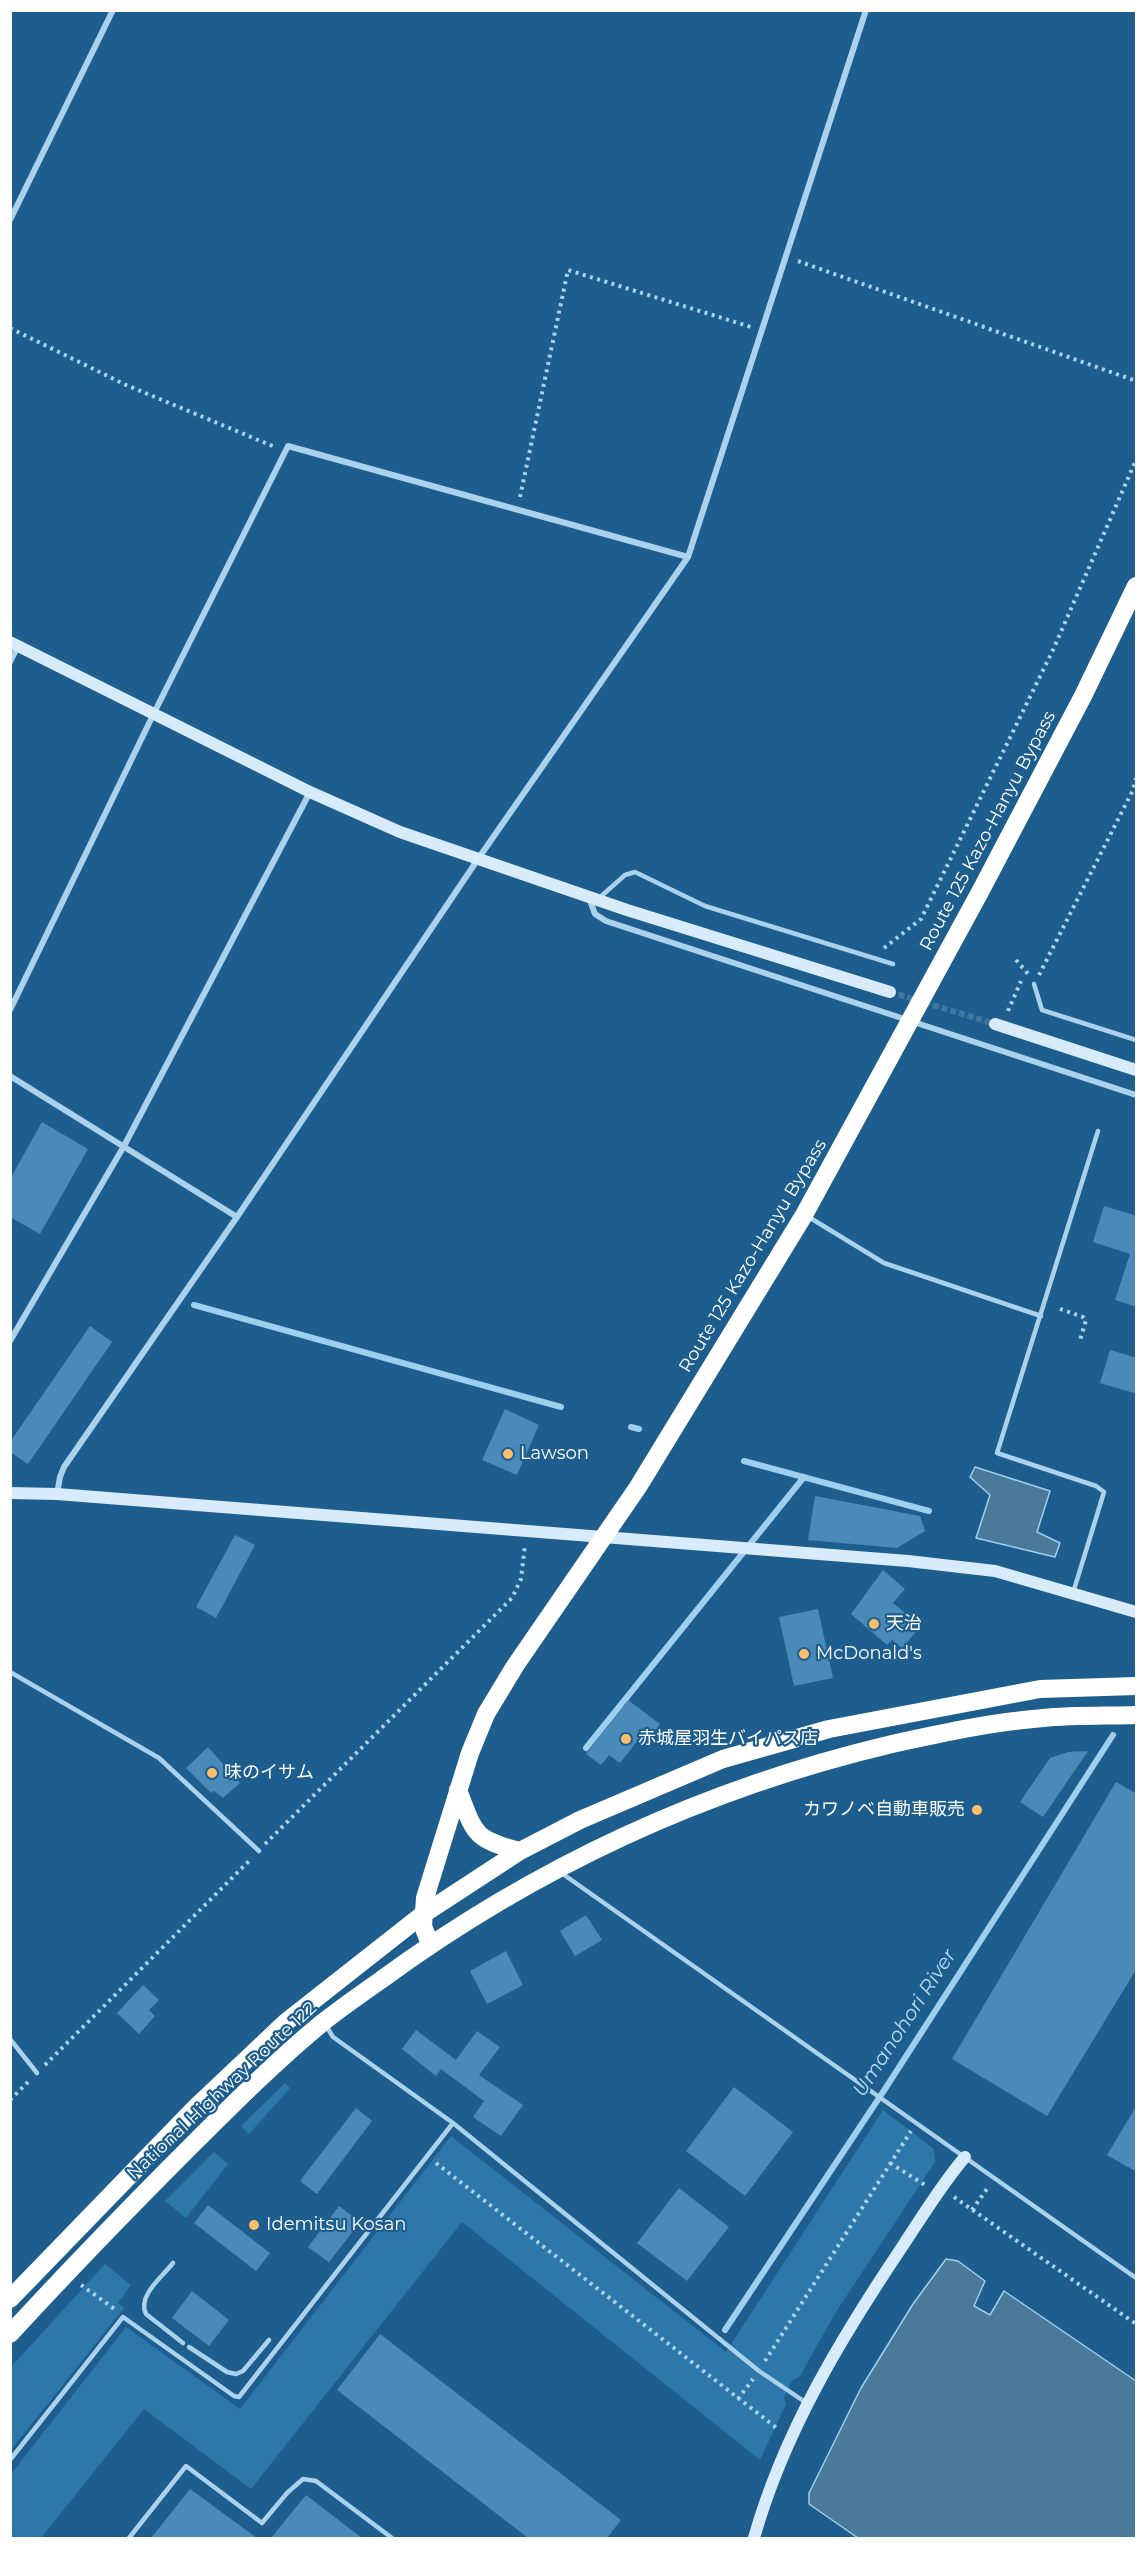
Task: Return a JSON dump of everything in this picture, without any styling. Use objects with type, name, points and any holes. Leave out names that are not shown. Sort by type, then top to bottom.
[{"type":"highway","name":"Route 125 Kazo-Hanyu Bypass","points":[[430,1944],[423,1926],[425,1898],[458,1790],[486,1714],[515,1666],[691,1402],[804,1215],[911,1021],[1083,696],[1137,586]]},
{"type":"highway","name":"National Highway Route 122","points":[[10,2300],[153,2150],[286,2022],[422,1915],[520,1851],[580,1820],[723,1759],[829,1729],[1040,1689],[1137,1686]]},
{"type":"highway","name":"National Highway Route 122","points":[[10,2334],[223,2114],[323,2022],[430,1944],[555,1869],[687,1808],[827,1760],[948,1731],[1043,1718],[1137,1715]]},
{"type":"highway","points":[[458,1790],[471,1823],[479,1835],[490,1844],[520,1851]]},
{"type":"street","points":[[10,220],[113,10]]},
{"type":"street","points":[[57,1494],[64,1467],[237,1217],[478,859],[688,557],[866,10]]},
{"type":"street","points":[[10,1010],[154,713],[288,446],[688,557]]},
{"type":"street","points":[[10,662],[14,644],[310,792],[400,832],[592,899],[890,992]]},
{"type":"street","points":[[10,1341],[124,1146],[310,792]]},
{"type":"street","points":[[592,899],[595,914],[606,921],[1137,1095]]},
{"type":"street","points":[[995,1024],[1137,1070]]},
{"type":"street","points":[[10,1076],[237,1217]]},
{"type":"street","points":[[10,1494],[57,1494],[908,1561],[984,1570],[1137,1612]]},
{"type":"street","points":[[754,2538],[764,2503],[808,2404],[852,2321],[964,2157]]},
{"type":"lane","points":[[592,899],[625,875],[634,872],[705,906],[893,964]]},
{"type":"lane","points":[[1034,984],[1042,1010],[1137,1040]]},
{"type":"lane","points":[[1073,1593],[1104,1492],[1096,1486],[997,1453],[1098,1131]]},
{"type":"lane","points":[[804,1215],[884,1263],[1041,1316]]},
{"type":"lane","points":[[10,1672],[159,1758],[259,1851]]},
{"type":"lane","points":[[555,1869],[1137,2278]]},
{"type":"lane","points":[[323,2022],[333,2037],[453,2123],[759,2371],[808,2404]]},
{"type":"lane","points":[[10,2039],[37,2073]]},
{"type":"lane","points":[[10,2460],[123,2317],[234,2396],[239,2397],[453,2123]]},
{"type":"lane","points":[[173,2263],[145,2298],[143,2307],[146,2314],[183,2343]]},
{"type":"lane","points":[[189,2347],[227,2372],[236,2374],[243,2371],[269,2340]]},
{"type":"lane","points":[[129,2538],[186,2466],[262,2523],[287,2493],[303,2479],[316,2481],[392,2538]]},
{"type":"path","points":[[786,257],[1137,381]]},
{"type":"path","points":[[517,510],[568,270],[762,330]]},
{"type":"path","points":[[10,328],[126,385],[286,452]]},
{"type":"path","points":[[872,957],[921,919],[1053,650],[1137,460]]},
{"type":"path","points":[[1034,984],[1137,778]]},
{"type":"path","points":[[1016,960],[1028,972],[1034,984]]},
{"type":"path","points":[[1008,1011],[1020,983]]},
{"type":"path","points":[[1060,1309],[1086,1320],[1080,1341]]},
{"type":"path","points":[[10,2100],[512,1598],[521,1579],[527,1530]]},
{"type":"path","points":[[738,2399],[759,2371],[916,2123]]},
{"type":"path","points":[[427,2156],[779,2430]]},
{"type":"path","points":[[890,2163],[927,2186]]},
{"type":"path","points":[[972,2210],[989,2187]]},
{"type":"path","points":[[954,2197],[1137,2324]]},
{"type":"path","points":[[67,2273],[123,2317]]},
{"type":"shaded area","points":[[975,1467],[1050,1491],[1037,1532],[1060,1543],[1055,1557],[976,1538],[990,1495],[970,1477]]},
{"type":"shaded area","points":[[285,2083],[290,2088],[249,2134],[241,2126]]},
{"type":"shaded area","points":[[883,2110],[934,2149],[935,2162],[836,2312],[800,2376],[792,2381],[784,2397],[786,2404],[760,2460],[462,2222],[251,2489],[144,2409],[41,2538],[11,2538],[11,2474],[126,2327],[240,2409],[451,2136],[726,2352]]},
{"type":"shaded area","points":[[214,2152],[228,2164],[186,2218],[165,2201]]},
{"type":"shaded area","points":[[946,2259],[958,2261],[985,2281],[974,2306],[990,2315],[1004,2291],[1136,2381],[1136,2538],[858,2538],[809,2504],[809,2493],[861,2388],[913,2304]]},
{"type":"shaded area","points":[[105,2264],[131,2285],[118,2303],[124,2308],[11,2450],[11,2367]]},
{"type":"building","points":[[42,1122],[88,1149],[40,1234],[10,1217],[10,1179]]},
{"type":"building","points":[[1104,1206],[1137,1216],[1137,1307],[1115,1300],[1130,1254],[1093,1242]]},
{"type":"building","points":[[90,1326],[112,1342],[28,1464],[10,1452],[10,1442]]},
{"type":"building","points":[[1110,1350],[1137,1358],[1137,1394],[1100,1383]]},
{"type":"building","points":[[505,1409],[539,1425],[517,1475],[482,1460]]},
{"type":"building","points":[[815,1496],[920,1516],[925,1531],[897,1548],[808,1540]]},
{"type":"building","points":[[235,1535],[255,1545],[216,1618],[196,1607]]},
{"type":"building","points":[[883,1570],[905,1589],[893,1603],[921,1626],[902,1648],[892,1640],[887,1645],[851,1614]]},
{"type":"building","points":[[818,1609],[833,1678],[794,1686],[779,1617]]},
{"type":"building","points":[[628,1700],[660,1724],[649,1739],[643,1734],[620,1763],[609,1755],[601,1765],[586,1754]]},
{"type":"building","name":"味のイサム","points":[[208,1747],[240,1783],[223,1798],[214,1791],[211,1793],[186,1768]]},
{"type":"building","points":[[1088,1751],[1043,1817],[1020,1802],[1050,1758],[1068,1752]]},
{"type":"building","points":[[1116,1782],[1137,1794],[1137,1968],[1047,2116],[952,2059]]},
{"type":"building","points":[[586,1915],[602,1940],[575,1956],[560,1931]]},
{"type":"building","points":[[506,1951],[523,1985],[487,2004],[470,1971]]},
{"type":"building","points":[[143,1985],[159,2000],[149,2010],[155,2016],[139,2034],[117,2013]]},
{"type":"building","points":[[416,2030],[456,2060],[477,2031],[500,2047],[479,2075],[523,2105],[501,2136],[473,2117],[484,2101],[441,2069],[436,2076],[402,2049]]},
{"type":"building","points":[[734,2087],[793,2132],[745,2196],[686,2151]]},
{"type":"building","points":[[1137,2105],[1137,2172],[1107,2155]]},
{"type":"building","points":[[356,2108],[372,2121],[317,2194],[300,2181]]},
{"type":"building","points":[[679,2188],[729,2227],[687,2281],[637,2243]]},
{"type":"building","points":[[208,2205],[270,2253],[256,2271],[194,2223]]},
{"type":"building","points":[[339,2206],[360,2222],[329,2262],[308,2247]]},
{"type":"building","points":[[192,2291],[229,2320],[209,2346],[172,2318]]},
{"type":"building","points":[[380,2334],[621,2520],[607,2538],[528,2538],[337,2390]]},
{"type":"building","points":[[190,2489],[257,2538],[151,2538]]},
{"type":"building","points":[[306,2495],[362,2538],[271,2538]]},
{"type":"waterway","points":[[194,1305],[561,1407]]},
{"type":"waterway","points":[[631,1427],[639,1429]]},
{"type":"waterway","points":[[744,1461],[929,1511]]},
{"type":"waterway","points":[[586,1748],[804,1477]]},
{"type":"waterway","name":"Umanohori River","points":[[725,2330],[885,2089],[1113,1735]]},
{"type":"tunnel","points":[[890,992],[995,1024]]},
{"type":"place","name":"Lawson","points":[[508,1454]]},
{"type":"place","name":"天治","points":[[874,1624]]},
{"type":"place","name":"McDonald's","points":[[804,1654]]},
{"type":"place","name":"赤城屋羽生バイパス店","points":[[626,1739]]},
{"type":"place","name":"味のイサム","points":[[212,1773]]},
{"type":"place","name":"カワノベ自動車販売","points":[[977,1810]]},
{"type":"place","name":"Idemitsu Kosan","points":[[254,2225]]}]
